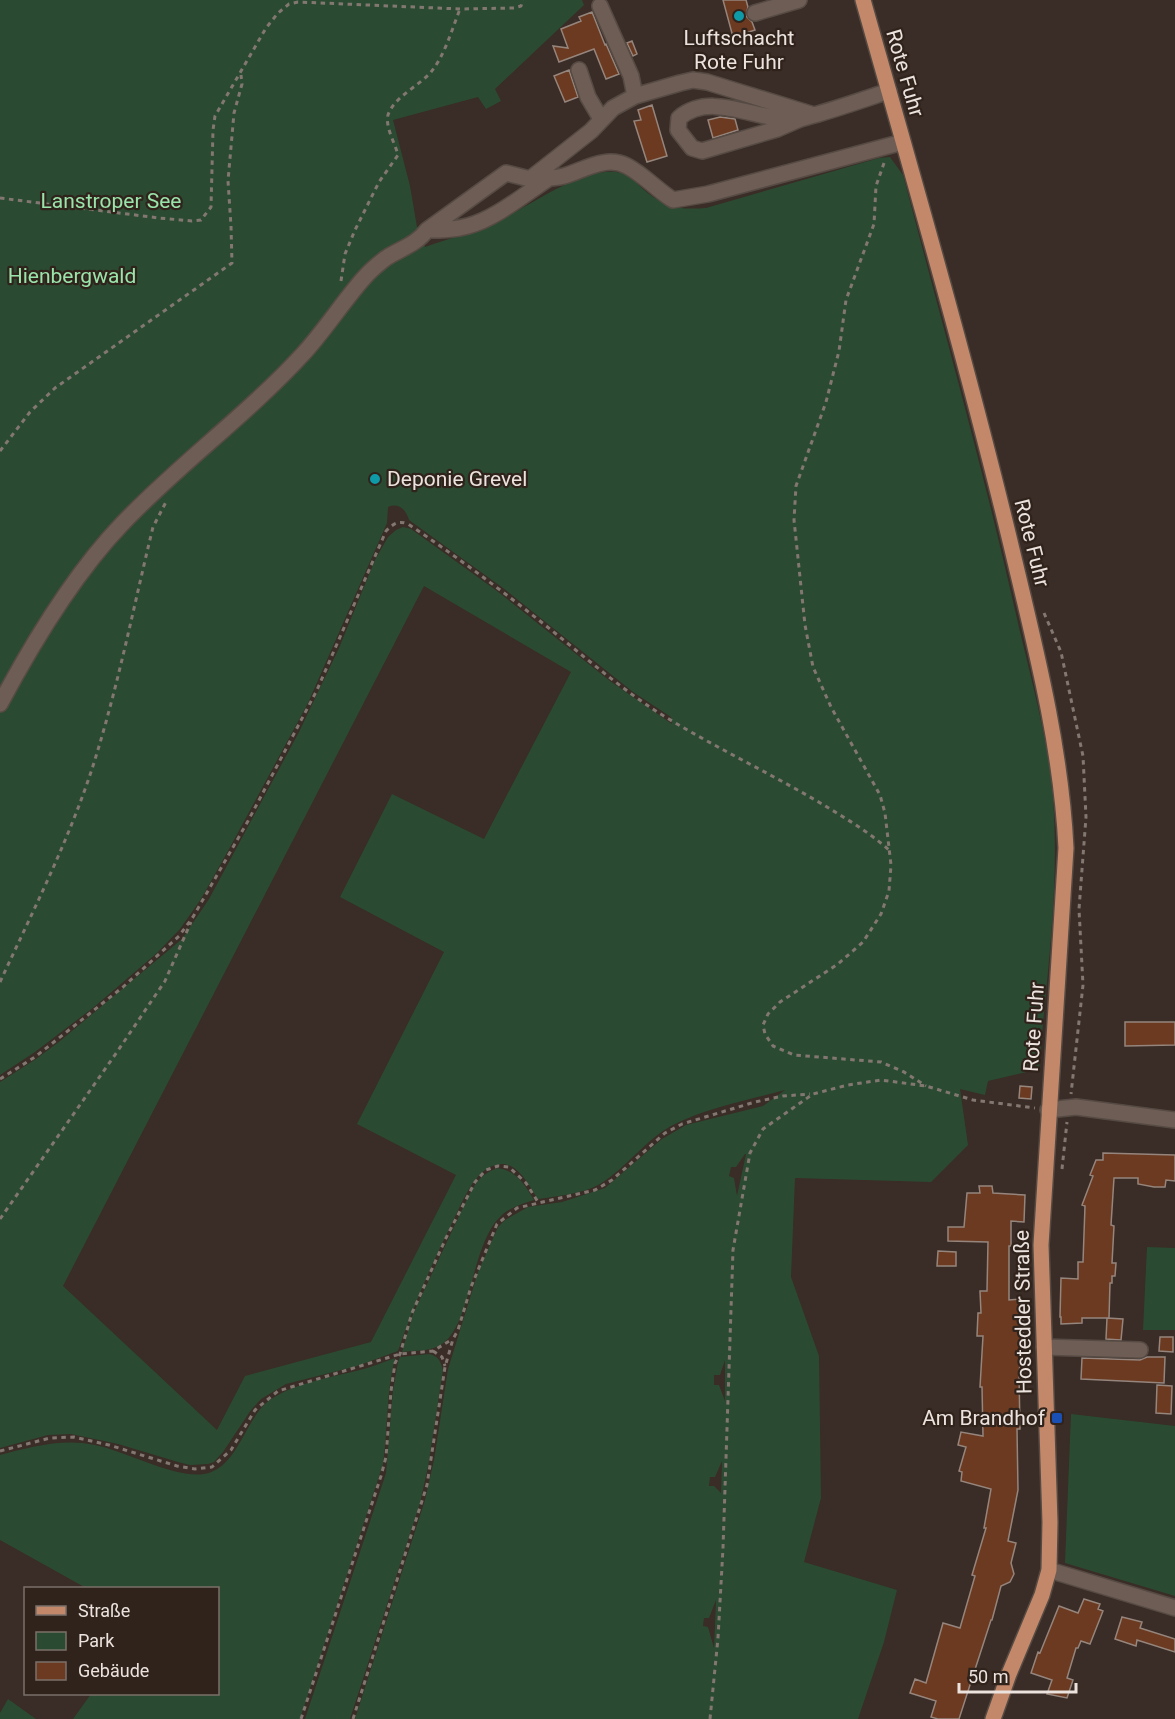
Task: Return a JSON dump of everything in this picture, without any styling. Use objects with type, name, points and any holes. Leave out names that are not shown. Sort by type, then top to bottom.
[{"type":"main road","name":"Rote Fuhr","points":[[863,0],[967,374],[1051,721],[1060,779],[1066,848],[1048,1110]]},
{"type":"main road","name":"Hostedder Straße","points":[[993,1719],[1042,1595],[1049,1570],[1050,1522],[1041,1245],[1047,1169],[1048,1110]]},
{"type":"street","points":[[755,13],[790,1]]},
{"type":"street","points":[[600,6],[632,76],[635,96]]},
{"type":"street","points":[[579,70],[588,97],[602,119]]},
{"type":"street","points":[[530,179],[591,131],[613,108],[635,96],[693,80],[707,82],[807,117]]},
{"type":"street","points":[[807,117],[767,118],[721,107],[699,108],[688,110],[679,118],[678,130],[692,148],[702,151],[777,129],[889,91]]},
{"type":"street","points":[[0,704],[55,611],[120,526],[170,477],[254,403],[304,353],[365,277],[385,259],[421,238],[427,230],[506,173],[530,179],[561,177],[609,161],[625,165],[638,172],[655,189],[673,200],[708,194],[903,142]]},
{"type":"street","points":[[427,230],[453,230],[471,226],[493,215],[551,178]]},
{"type":"street","points":[[1048,1110],[1076,1107],[1175,1120]]},
{"type":"street","points":[[1044,1347],[1140,1350]]},
{"type":"street","points":[[1049,1570],[1175,1608]]},
{"type":"path","points":[[0,198],[159,218],[201,220],[211,207],[215,116],[266,28],[289,4],[297,2],[460,9],[514,8],[521,6],[523,0]]},
{"type":"path","points":[[339,291],[345,254],[379,182],[398,155],[387,125],[389,113],[396,102],[431,72],[460,9]]},
{"type":"path","points":[[0,451],[30,412],[55,388],[231,263],[228,180],[234,113],[242,84],[240,73]]},
{"type":"path","points":[[903,142],[885,158],[876,186],[874,224],[846,300],[839,351],[826,402],[796,486],[794,520],[805,625],[813,668],[831,707],[880,795],[885,813],[891,865],[889,891],[881,914],[863,942],[838,964],[780,1002],[768,1014],[763,1025],[765,1034],[773,1046],[794,1055],[881,1062],[904,1072],[926,1086]]},
{"type":"path","points":[[0,982],[61,849],[91,772],[153,527],[170,496]]},
{"type":"path","points":[[0,1079],[35,1057],[123,987],[179,936],[193,917],[249,821],[317,690],[386,531],[395,522],[402,521],[416,529],[499,588],[612,680],[657,711],[704,740],[771,774],[813,799],[872,835],[889,850]]},
{"type":"path","points":[[0,1219],[165,981],[193,917]]},
{"type":"path","points":[[353,1719],[428,1485],[445,1367],[453,1339],[497,1224],[517,1208],[595,1190],[612,1180],[665,1133],[682,1124],[783,1096],[813,1094],[881,1080],[926,1086],[973,1100],[1048,1110]]},
{"type":"path","points":[[710,1719],[722,1571],[733,1250],[740,1202],[750,1153],[763,1130],[813,1094]]},
{"type":"path","points":[[301,1719],[381,1476],[387,1447],[395,1363],[400,1354],[412,1313],[446,1238],[475,1182],[486,1170],[498,1166],[509,1167],[525,1183],[538,1202]]},
{"type":"path","points":[[0,1451],[50,1438],[74,1437],[177,1466],[195,1469],[212,1467],[231,1450],[255,1410],[278,1392],[400,1354],[433,1351],[453,1339]]},
{"type":"path","points":[[433,1351],[442,1357],[445,1367]]},
{"type":"green space","points":[[0,0],[582,0],[584,5],[495,89],[501,101],[486,109],[478,97],[393,120],[410,186],[417,227],[425,247],[499,221],[575,180],[607,172],[621,173],[630,177],[665,204],[687,209],[706,208],[879,158],[890,157],[903,175],[989,501],[1037,704],[1051,775],[1055,867],[1039,1069],[988,1081],[985,1095],[960,1089],[968,1145],[931,1182],[795,1178],[791,1277],[819,1356],[821,1498],[804,1562],[897,1590],[884,1642],[858,1719],[355,1719],[425,1500],[434,1460],[448,1369],[478,1272],[498,1227],[505,1220],[528,1207],[562,1202],[605,1188],[662,1139],[686,1125],[763,1106],[785,1090],[715,1108],[675,1124],[655,1137],[610,1177],[600,1184],[578,1192],[538,1199],[524,1178],[510,1166],[500,1164],[485,1170],[469,1189],[444,1239],[416,1302],[398,1351],[357,1366],[286,1384],[261,1399],[214,1462],[190,1465],[118,1444],[71,1434],[48,1435],[0,1448],[0,1082],[60,1041],[182,939],[209,899],[299,732],[339,648],[375,560],[388,537],[403,527],[411,529],[497,591],[610,681],[672,724],[671,717],[633,692],[503,588],[409,520],[402,508],[388,507],[387,523],[308,703],[201,899],[180,929],[157,953],[94,1007],[35,1052],[0,1075]],"holes":[[[424,586],[571,672],[484,839],[392,794],[340,897],[444,952],[357,1124],[456,1175],[371,1342],[245,1376],[217,1430],[63,1286]],[[746,1154],[737,1196],[734,1178],[729,1176],[731,1167],[736,1167]],[[725,1360],[725,1401],[719,1385],[714,1385],[714,1375],[720,1375]],[[722,1461],[721,1493],[714,1486],[709,1486],[710,1477],[715,1477]],[[716,1600],[714,1648],[708,1627],[703,1626],[704,1618],[709,1618]]]},
{"type":"green space","points":[[498,1168],[515,1175],[534,1200],[508,1210],[491,1228],[483,1245],[460,1319],[452,1334],[442,1344],[433,1348],[402,1352],[413,1314],[468,1197],[480,1179]]},
{"type":"green space","points":[[1147,1247],[1175,1248],[1175,1330],[1143,1330]]},
{"type":"green space","points":[[429,1354],[438,1359],[443,1370],[428,1467],[420,1503],[350,1719],[305,1719],[386,1473],[393,1390],[398,1362],[400,1357]]},
{"type":"green space","points":[[395,1358],[390,1384],[383,1464],[300,1719],[73,1719],[90,1695],[219,1695],[219,1587],[84,1587],[0,1540],[0,1455],[47,1444],[83,1443],[107,1448],[165,1469],[204,1474],[225,1463],[258,1412],[275,1396],[298,1386],[364,1369]]},
{"type":"green space","points":[[1071,1414],[1175,1426],[1175,1596],[1065,1563]]},
{"type":"green space","points":[[8,1699],[36,1719],[0,1719],[0,1713]]},
{"type":"building","name":"Luftschacht Rote Fuhr","points":[[723,0],[746,0],[748,7],[746,16],[752,22],[755,30],[733,37]]},
{"type":"building","points":[[592,12],[619,74],[606,79],[594,49],[559,62],[553,46],[568,48],[561,29],[581,21],[579,17]]},
{"type":"building","points":[[632,41],[637,54],[633,56],[627,43]]},
{"type":"building","points":[[569,70],[578,97],[565,102],[554,76]]},
{"type":"building","points":[[652,105],[667,156],[647,162],[634,121],[641,120],[638,110]]},
{"type":"building","points":[[720,117],[735,119],[738,130],[713,138],[708,120]]},
{"type":"building","points":[[1125,1022],[1175,1022],[1175,1045],[1125,1046]]},
{"type":"building","points":[[1020,1086],[1032,1087],[1031,1099],[1019,1098]]},
{"type":"building","points":[[1103,1153],[1175,1155],[1175,1181],[1166,1180],[1165,1187],[1154,1187],[1138,1184],[1138,1178],[1114,1178],[1111,1225],[1114,1226],[1112,1263],[1116,1263],[1115,1276],[1112,1276],[1112,1283],[1110,1283],[1109,1318],[1082,1318],[1082,1323],[1061,1324],[1061,1278],[1078,1279],[1078,1262],[1083,1262],[1085,1206],[1082,1205],[1093,1176],[1090,1175],[1096,1160],[1103,1160]]},
{"type":"building","points":[[979,1186],[992,1186],[993,1193],[1025,1195],[1024,1222],[1011,1221],[1011,1246],[1009,1246],[1009,1300],[1022,1299],[1023,1330],[1019,1375],[1020,1429],[1017,1429],[1018,1490],[1008,1541],[1016,1543],[1011,1563],[1014,1574],[1010,1582],[1001,1586],[959,1719],[938,1719],[931,1717],[936,1701],[910,1693],[915,1679],[926,1683],[943,1623],[960,1628],[986,1528],[984,1528],[991,1489],[961,1481],[962,1472],[959,1471],[966,1447],[958,1445],[961,1432],[983,1436],[982,1387],[980,1387],[983,1336],[977,1336],[978,1313],[981,1313],[980,1291],[987,1291],[988,1242],[948,1241],[948,1227],[964,1227],[967,1193],[980,1193]]},
{"type":"building","points":[[938,1251],[956,1252],[956,1266],[937,1266]]},
{"type":"building","points":[[1107,1318],[1123,1319],[1121,1340],[1106,1339]]},
{"type":"building","points":[[1160,1337],[1173,1337],[1173,1352],[1159,1351]]},
{"type":"building","points":[[1147,1357],[1165,1357],[1164,1383],[1081,1379],[1082,1358],[1140,1360]]},
{"type":"building","points":[[1157,1385],[1172,1386],[1171,1414],[1156,1413]]},
{"type":"building","points":[[1084,1599],[1100,1604],[1098,1609],[1103,1611],[1090,1644],[1081,1641],[1076,1648],[1067,1678],[1073,1680],[1067,1698],[1047,1694],[1052,1680],[1031,1673],[1038,1652],[1040,1653],[1059,1606],[1078,1613]]},
{"type":"building","points":[[1122,1617],[1142,1622],[1140,1628],[1175,1639],[1175,1652],[1137,1640],[1136,1646],[1115,1639]]},
{"type":"place","name":"Luftschacht Rote Fuhr","points":[[739,16]]},
{"type":"place","name":"Deponie Grevel","points":[[375,479]]},
{"type":"place","name":"Am Brandhof","points":[[1057,1418]]},
{"type":"park label","name":"Lanstroper See","points":[[111,201]]},
{"type":"park label","name":"Hienbergwald","points":[[72,276]]}]
